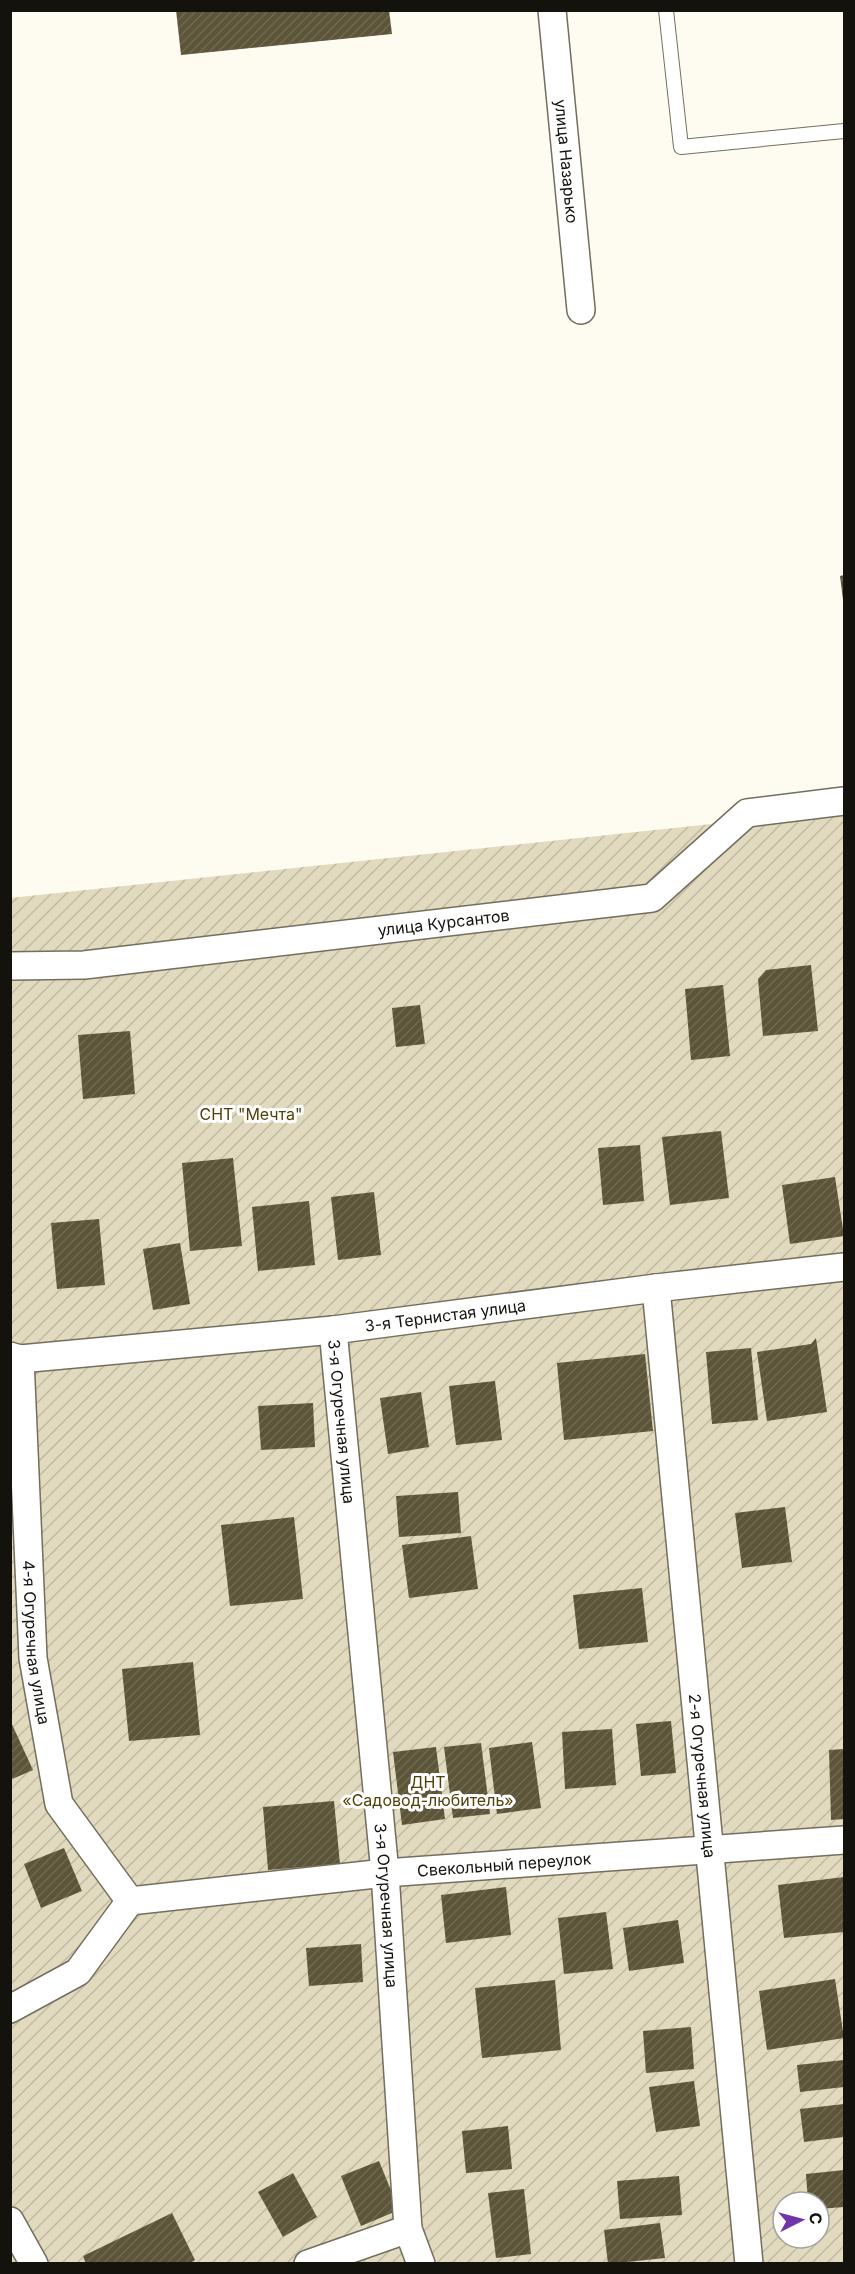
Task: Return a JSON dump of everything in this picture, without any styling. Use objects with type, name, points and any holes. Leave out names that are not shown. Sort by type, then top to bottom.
[{"type":"street","name":"улица Назарько","points":[[552,10],[581,310]]},
{"type":"street","name":"улица Курсантов","points":[[10,966],[84,965],[652,898],[747,813],[844,801]]},
{"type":"street","name":"3-я Тернистая улица","points":[[15,1358],[333,1330],[656,1288],[844,1267]]},
{"type":"street","name":"2-я Огуречная улица","points":[[656,1288],[749,2264]]},
{"type":"street","name":"3-я Огуречная улица","points":[[333,1330],[385,1873],[408,2229],[421,2264]]},
{"type":"street","name":"4-я Огуречная улица","points":[[15,1358],[22,1663],[59,1804],[130,1901]]},
{"type":"street","name":"Свекольный переулок","points":[[130,1901],[385,1873],[844,1840]]},
{"type":"street","points":[[10,2008],[78,1972],[130,1901]]},
{"type":"street","points":[[10,2221],[34,2264]]},
{"type":"street","points":[[308,2264],[408,2229]]},
{"type":"lane","points":[[666,10],[681,147],[844,131]]},
{"type":"green space","name":"ДНТ «Садовод-любитель»","points":[[844,810],[844,2263],[11,2263],[10,898]]},
{"type":"building","points":[[176,10],[389,10],[392,34],[181,55]]},
{"type":"building","points":[[844,575],[844,600],[843,600],[840,576]]},
{"type":"building","points":[[811,965],[818,1031],[763,1036],[758,979],[766,970]]},
{"type":"building","points":[[723,985],[730,1056],[691,1060],[685,989]]},
{"type":"building","points":[[420,1005],[425,1044],[396,1047],[392,1008]]},
{"type":"building","points":[[130,1031],[135,1094],[83,1099],[78,1035]]},
{"type":"building","points":[[721,1131],[729,1198],[670,1205],[662,1137]]},
{"type":"building","points":[[640,1145],[644,1201],[603,1205],[598,1148]]},
{"type":"building","points":[[233,1158],[242,1246],[190,1251],[182,1163]]},
{"type":"building","points":[[835,1177],[844,1236],[790,1244],[782,1185]]},
{"type":"building","points":[[374,1192],[381,1255],[338,1260],[331,1197]]},
{"type":"building","points":[[309,1201],[315,1265],[258,1271],[252,1207]]},
{"type":"building","points":[[99,1219],[105,1285],[57,1289],[51,1223]]},
{"type":"building","points":[[180,1243],[190,1304],[153,1310],[143,1249]]},
{"type":"building","points":[[816,1338],[827,1412],[767,1421],[757,1352],[811,1344]]},
{"type":"building","points":[[751,1348],[758,1420],[712,1424],[706,1352]]},
{"type":"building","points":[[645,1354],[653,1431],[564,1440],[557,1363]]},
{"type":"building","points":[[495,1381],[502,1440],[456,1445],[449,1386]]},
{"type":"building","points":[[421,1392],[429,1447],[388,1454],[380,1398]]},
{"type":"building","points":[[313,1403],[315,1447],[261,1450],[258,1406]]},
{"type":"building","points":[[458,1492],[461,1533],[399,1537],[396,1496]]},
{"type":"building","points":[[785,1507],[792,1562],[742,1568],[735,1513]]},
{"type":"building","points":[[294,1517],[303,1599],[230,1606],[221,1525]]},
{"type":"building","points":[[471,1536],[478,1589],[409,1598],[402,1545]]},
{"type":"building","points":[[642,1588],[648,1642],[579,1649],[573,1595]]},
{"type":"building","points":[[193,1662],[200,1735],[129,1741],[122,1669]]},
{"type":"building","points":[[10,1720],[33,1770],[10,1780]]},
{"type":"building","points":[[671,1721],[676,1773],[641,1776],[636,1724]]},
{"type":"building","points":[[612,1729],[616,1785],[565,1789],[562,1732]]},
{"type":"building","points":[[532,1742],[541,1808],[497,1814],[489,1748]]},
{"type":"building","points":[[481,1743],[490,1814],[453,1818],[444,1747]]},
{"type":"building","points":[[436,1747],[445,1819],[402,1825],[393,1752]]},
{"type":"building","points":[[844,1749],[844,1819],[831,1820],[829,1750]]},
{"type":"building","points":[[334,1801],[340,1864],[268,1870],[263,1807]]},
{"type":"building","points":[[64,1848],[82,1891],[41,1908],[24,1864]]},
{"type":"building","points":[[844,1877],[844,1932],[784,1938],[778,1885]]},
{"type":"building","points":[[506,1887],[511,1935],[446,1943],[441,1895]]},
{"type":"building","points":[[606,1912],[613,1969],[564,1974],[558,1918]]},
{"type":"building","points":[[678,1920],[684,1963],[629,1971],[623,1928]]},
{"type":"building","points":[[361,1944],[363,1982],[309,1986],[306,1948]]},
{"type":"building","points":[[835,1979],[844,2038],[767,2050],[759,1991]]},
{"type":"building","points":[[555,1980],[561,2050],[482,2058],[475,1988]]},
{"type":"building","points":[[691,2027],[694,2069],[646,2073],[643,2031]]},
{"type":"building","points":[[844,2060],[844,2087],[800,2092],[797,2065]]},
{"type":"building","points":[[694,2081],[700,2126],[656,2132],[649,2087]]},
{"type":"building","points":[[844,2104],[844,2137],[804,2142],[800,2109]]},
{"type":"building","points":[[508,2126],[512,2169],[466,2173],[462,2131]]},
{"type":"building","points":[[379,2161],[399,2210],[361,2226],[341,2176]]},
{"type":"building","points":[[844,2170],[844,2207],[831,2208],[831,2190],[807,2190],[806,2174]]},
{"type":"building","points":[[293,2173],[317,2217],[283,2237],[258,2192]]},
{"type":"building","points":[[679,2176],[682,2215],[620,2219],[617,2181]]},
{"type":"building","points":[[524,2189],[531,2254],[496,2258],[488,2193]]},
{"type":"building","points":[[172,2213],[195,2260],[189,2264],[86,2264],[83,2256]]},
{"type":"building","points":[[660,2223],[665,2258],[608,2264],[604,2230]]},
{"type":"park label","name":"СНТ \"Мечта\"","points":[[251,1114]]}]
